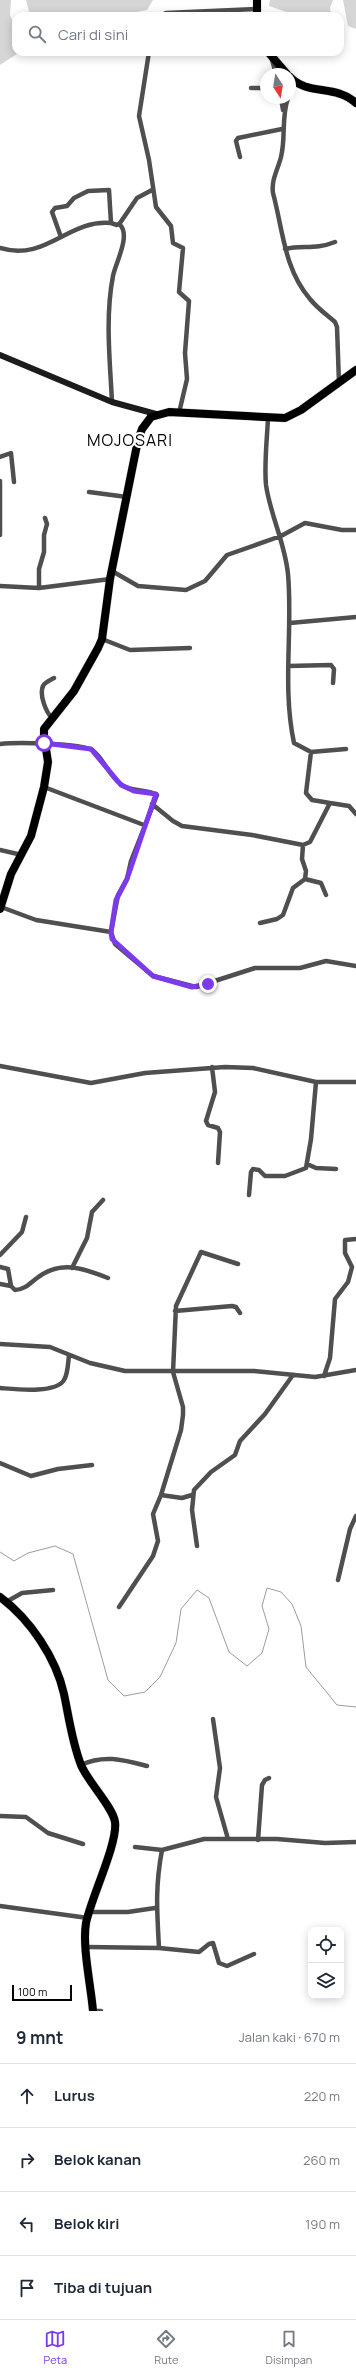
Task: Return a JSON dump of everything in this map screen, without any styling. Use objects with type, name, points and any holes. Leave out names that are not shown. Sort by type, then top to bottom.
[{"type":"highway","points":[[256,12],[257,0]]},
{"type":"highway","points":[[272,56],[282,68]]},
{"type":"highway","points":[[296,82],[304,87],[340,93],[356,103]]},
{"type":"highway","points":[[0,908],[11,874],[31,836],[44,787],[48,762],[44,743],[44,729],[74,691],[102,639],[111,575],[127,497],[140,434],[147,420],[156,414],[179,413],[268,418],[290,416],[356,370]]},
{"type":"highway","points":[[3,1600],[34,1633],[59,1677],[73,1742],[81,1765],[88,1780],[108,1806],[115,1823],[114,1838],[88,1915],[87,1947],[93,2011]]},
{"type":"street","points":[[148,56],[138,112],[151,166],[152,190],[158,210],[171,226],[172,243],[182,246],[184,250],[179,290],[180,294],[188,301],[185,353],[187,380],[179,413]]},
{"type":"street","points":[[271,56],[274,68]]},
{"type":"street","points":[[251,88],[260,88]]},
{"type":"street","points":[[282,104],[283,112],[281,158],[272,189],[284,249],[292,271],[304,292],[335,322],[338,338],[339,383]]},
{"type":"street","points":[[283,112],[286,104]]},
{"type":"street","points":[[240,157],[236,141],[238,138],[282,129]]},
{"type":"street","points":[[61,237],[53,218],[54,209],[66,206],[76,197],[91,190],[107,189],[110,191],[111,223]]},
{"type":"street","points":[[119,224],[136,198],[152,190]]},
{"type":"street","points":[[0,248],[23,252],[79,228],[111,223],[119,224],[123,229],[122,252],[112,277],[109,334],[112,402]]},
{"type":"street","points":[[284,249],[298,247],[313,248],[334,242]]},
{"type":"street","points":[[0,355],[112,402],[156,414]]},
{"type":"street","points":[[268,418],[266,485],[281,536],[288,572],[290,623],[288,694],[294,744],[311,752],[346,749]]},
{"type":"street","points":[[0,457],[11,453],[14,482]]},
{"type":"street","points":[[0,481],[0,535]]},
{"type":"street","points":[[89,492],[127,497]]},
{"type":"street","points":[[39,588],[39,569],[44,552],[44,535],[47,524],[46,518]]},
{"type":"street","points":[[0,586],[39,588],[111,575],[138,586],[186,590],[205,581],[227,555],[281,536],[307,522],[342,530],[356,530]]},
{"type":"street","points":[[290,623],[356,617]]},
{"type":"street","points":[[102,639],[130,650],[190,648]]},
{"type":"street","points":[[288,666],[331,665],[334,669],[333,683]]},
{"type":"street","points":[[52,718],[46,708],[42,689],[45,683],[54,678]]},
{"type":"street","points":[[0,744],[44,743],[91,749],[121,785],[134,791],[156,794],[144,825],[127,879],[116,900],[111,932],[115,944],[153,976],[196,987],[255,968],[300,968],[326,961],[356,966]]},
{"type":"street","points":[[311,752],[306,793],[312,800],[349,806],[356,814]]},
{"type":"street","points":[[44,787],[144,825]]},
{"type":"street","points":[[152,804],[173,821],[182,826],[252,835],[303,845],[310,842],[330,803]]},
{"type":"street","points":[[303,845],[305,879]]},
{"type":"street","points":[[0,850],[22,855]]},
{"type":"street","points":[[305,879],[321,883],[326,895]]},
{"type":"street","points":[[260,923],[277,919],[283,915],[293,888],[305,879]]},
{"type":"street","points":[[0,908],[36,920],[111,932]]},
{"type":"street","points":[[0,1066],[91,1083],[145,1073],[212,1067],[253,1068],[316,1082],[356,1082]]},
{"type":"street","points":[[212,1067],[215,1092],[206,1121],[208,1124],[218,1128],[220,1132],[218,1163]]},
{"type":"street","points":[[249,1195],[251,1172],[253,1169],[259,1170],[264,1176],[285,1176],[297,1170],[304,1169],[307,1164],[316,1082]]},
{"type":"street","points":[[307,1164],[316,1168],[336,1169]]},
{"type":"street","points":[[72,1268],[87,1238],[92,1212],[103,1200]]},
{"type":"street","points":[[0,1255],[22,1232],[26,1217]]},
{"type":"street","points":[[324,1376],[330,1358],[335,1297],[348,1282],[352,1267],[345,1253],[345,1240],[356,1239]]},
{"type":"street","points":[[119,1607],[153,1556],[158,1541],[153,1517],[162,1495],[181,1430],[183,1415],[182,1407],[173,1372],[176,1311],[178,1301],[201,1252],[238,1264]]},
{"type":"street","points":[[0,1267],[8,1269],[11,1286]]},
{"type":"street","points":[[0,1284],[11,1286],[15,1290],[20,1290],[48,1269],[72,1268],[89,1270],[108,1278]]},
{"type":"street","points":[[176,1311],[232,1306],[236,1307],[240,1313]]},
{"type":"street","points":[[0,1344],[44,1346],[120,1371],[254,1371],[293,1375],[324,1376],[356,1370]]},
{"type":"street","points":[[0,1388],[38,1390],[60,1384],[65,1380],[69,1355]]},
{"type":"street","points":[[197,1546],[192,1510],[192,1495],[197,1485],[211,1472],[235,1455],[240,1441],[265,1414],[293,1375]]},
{"type":"street","points":[[0,1463],[31,1476],[58,1469],[92,1465]]},
{"type":"street","points":[[162,1495],[182,1498],[192,1495]]},
{"type":"street","points":[[338,1580],[350,1529],[356,1516]]},
{"type":"street","points":[[3,1600],[22,1593],[53,1590]]},
{"type":"street","points":[[213,1719],[220,1768],[216,1797],[228,1839]]},
{"type":"street","points":[[81,1765],[94,1759],[105,1758],[122,1759],[147,1766]]},
{"type":"street","points":[[258,1840],[262,1785],[265,1780],[269,1778]]},
{"type":"street","points":[[0,1816],[26,1817],[48,1833],[83,1844]]},
{"type":"street","points":[[135,1847],[162,1850],[196,1840],[228,1839],[292,1839],[325,1843],[356,1842]]},
{"type":"street","points":[[160,1948],[155,1908],[157,1877],[162,1850]]},
{"type":"street","points":[[0,1906],[88,1915],[155,1908]]},
{"type":"street","points":[[87,1947],[160,1948],[200,1952],[209,1944],[213,1943],[219,1963],[227,1966],[254,1954]]},
{"type":"street","points":[[93,2011],[101,2011]]},
{"type":"shaded area","points":[[0,0],[11,0],[10,15],[12,20],[12,56],[14,56],[0,65]]},
{"type":"shaded area","points":[[26,0],[153,0],[147,10],[136,12],[29,12]]},
{"type":"shaded area","points":[[270,0],[333,0],[330,8],[331,12],[286,12],[269,6]]},
{"type":"shaded area","points":[[343,0],[356,0],[356,29],[348,26]]},
{"type":"waterway","points":[[0,1552],[14,1561],[28,1553],[55,1546],[73,1554],[108,1680],[124,1696],[145,1692],[160,1677],[176,1643],[181,1609],[197,1590],[209,1598],[229,1652],[247,1666],[262,1653],[269,1629],[262,1606],[267,1588],[281,1592],[292,1604],[301,1626],[306,1667],[337,1705],[356,1707]]},
{"type":"district","name":"MOJOSARI","points":[[130,440]]},
{"type":"route","points":[[44,743],[91,749],[121,785],[134,791],[157,795],[144,825],[127,879],[116,900],[111,932],[112,939],[115,944],[153,976],[192,987],[200,987],[208,984]]}]
